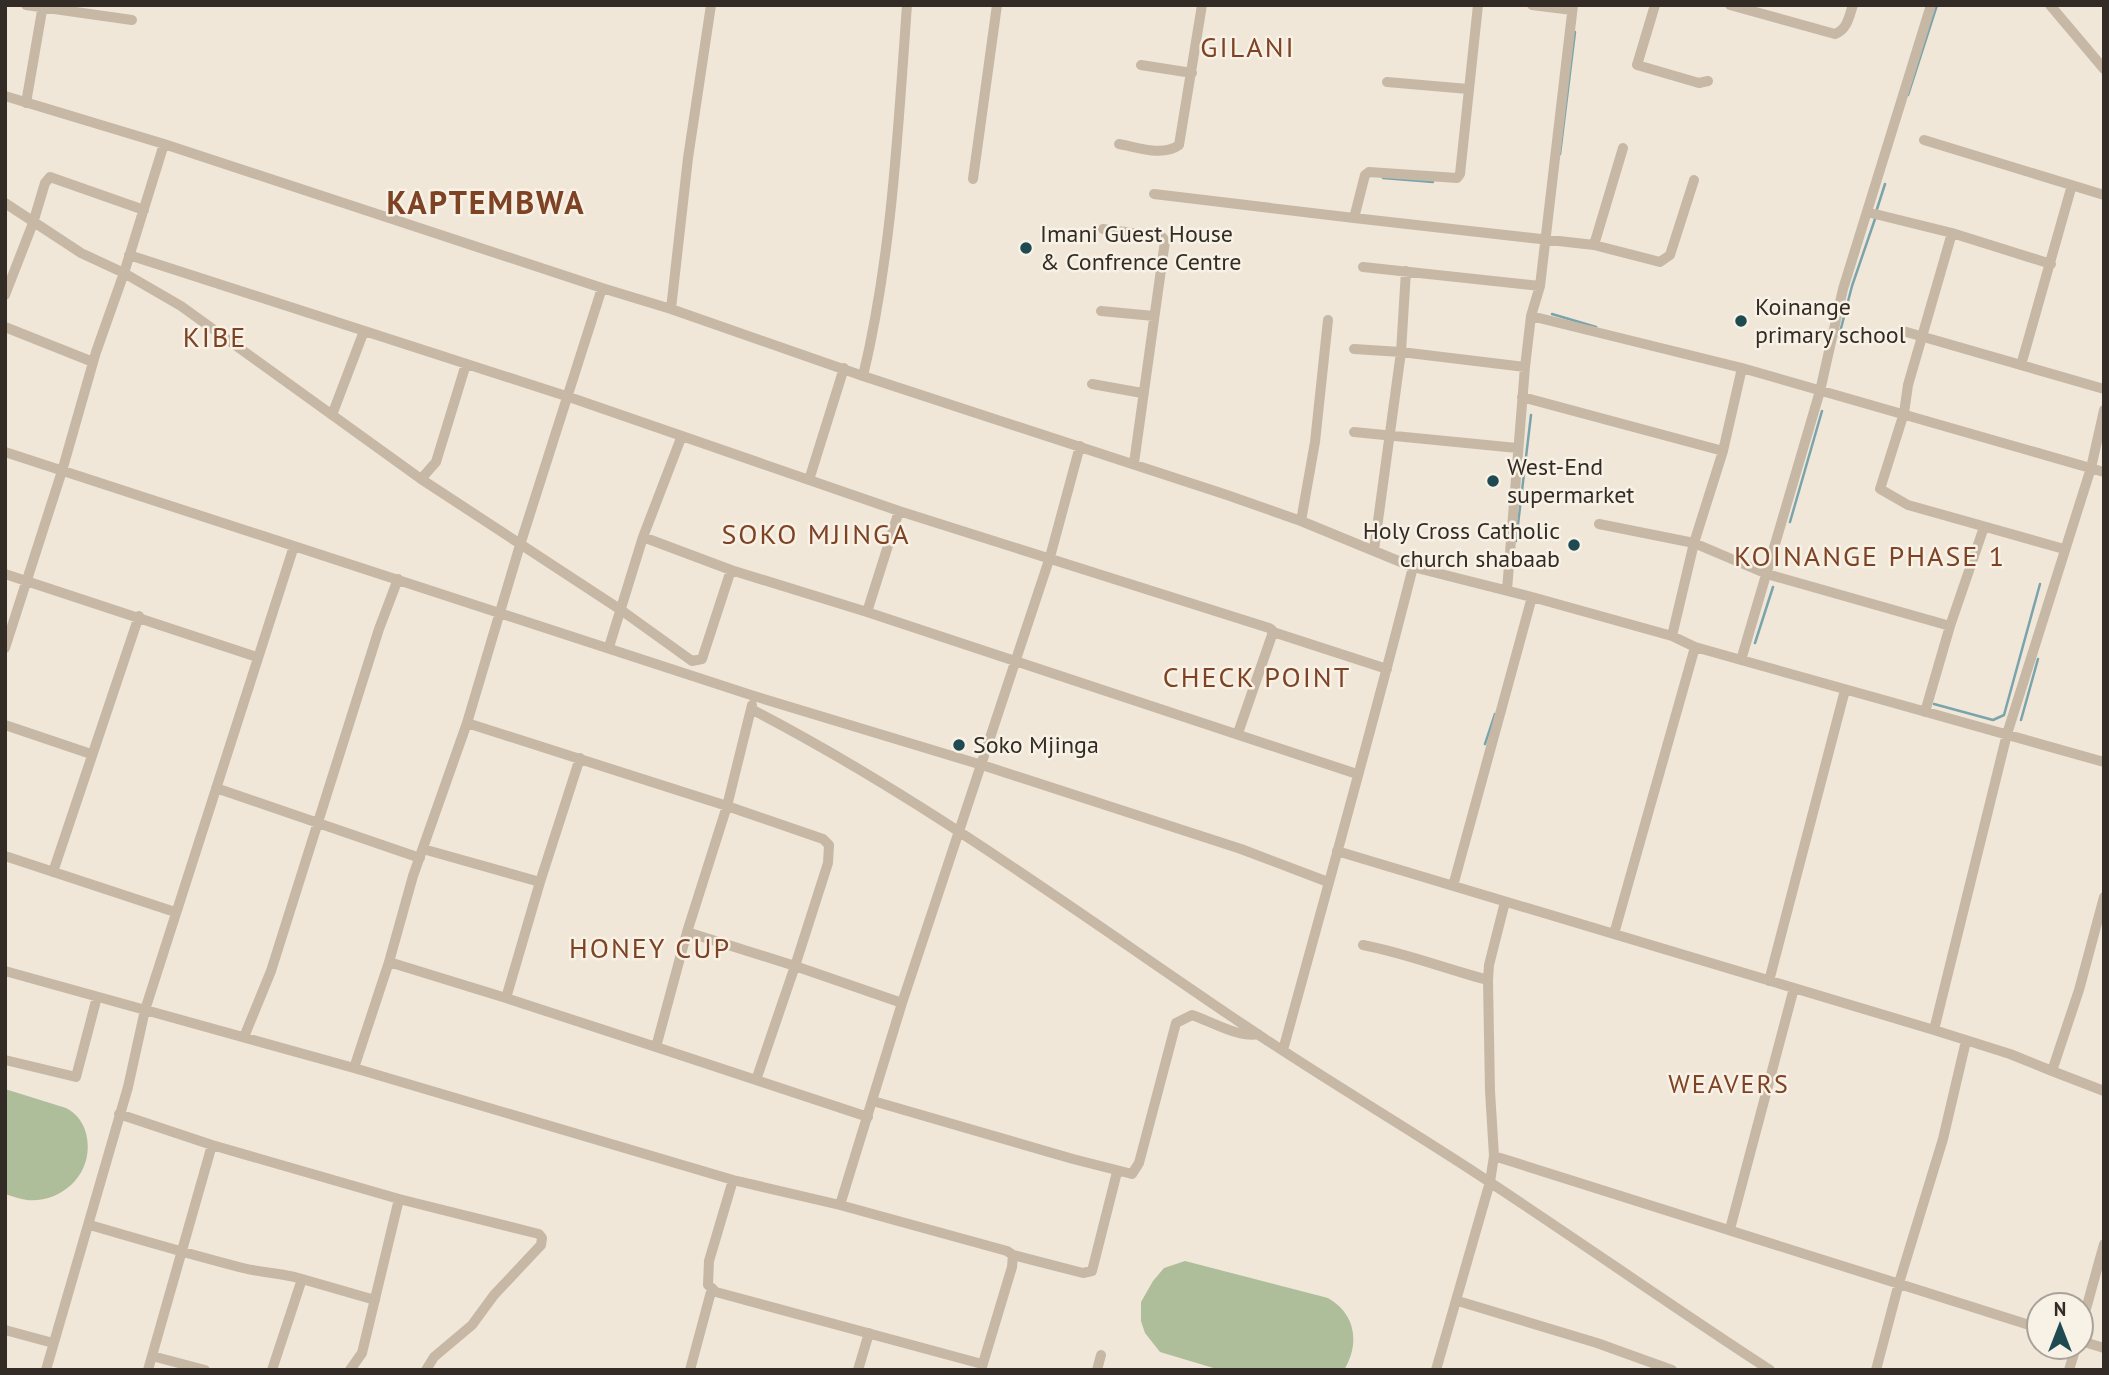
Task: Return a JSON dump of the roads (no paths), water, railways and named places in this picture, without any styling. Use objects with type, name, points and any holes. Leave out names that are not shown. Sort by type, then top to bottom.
[{"type":"street","points":[[26,5],[132,20]]},
{"type":"street","points":[[671,309],[688,158],[711,5]]},
{"type":"street","points":[[863,376],[875,325],[890,211],[907,5]]},
{"type":"street","points":[[973,179],[998,5]]},
{"type":"street","points":[[1119,144],[1161,151],[1173,150],[1179,145],[1202,5]]},
{"type":"street","points":[[1354,218],[1365,175],[1369,172],[1457,178],[1460,174],[1478,5]]},
{"type":"street","points":[[1507,590],[1525,367],[1531,316],[1540,286],[1572,8],[1532,5]]},
{"type":"street","points":[[1655,5],[1637,65],[1699,83],[1708,81]]},
{"type":"street","points":[[1730,5],[1835,34],[1841,32],[1853,5]]},
{"type":"street","points":[[1741,660],[1820,391],[1843,289],[1931,5]]},
{"type":"street","points":[[2050,5],[2104,69]]},
{"type":"street","points":[[26,103],[43,7]]},
{"type":"street","points":[[1141,65],[1192,73]]},
{"type":"street","points":[[1387,82],[1468,89]]},
{"type":"street","points":[[5,96],[163,144],[671,309],[863,376],[1134,463],[1301,521],[1413,568],[1507,590],[1672,636],[1695,647],[2104,762]]},
{"type":"street","points":[[1924,140],[2104,195]]},
{"type":"street","points":[[5,648],[163,144]]},
{"type":"street","points":[[1594,245],[1623,148]]},
{"type":"street","points":[[5,295],[33,223],[45,183],[50,177],[144,210]]},
{"type":"street","points":[[1154,194],[1594,245],[1664,262],[1670,255],[1694,180]]},
{"type":"street","points":[[2021,365],[2072,185]]},
{"type":"street","points":[[5,203],[81,253],[124,273],[181,306],[421,479],[621,610],[692,661],[702,659],[731,570]]},
{"type":"street","points":[[1867,212],[1952,233],[2051,264]]},
{"type":"street","points":[[1103,229],[1162,237],[1165,241],[1134,463]]},
{"type":"street","points":[[1952,233],[1908,385],[1904,413],[1880,489],[1908,505],[2064,549]]},
{"type":"street","points":[[129,255],[569,397],[681,438],[899,511],[1049,557],[1387,668]]},
{"type":"street","points":[[1363,267],[1540,286]]},
{"type":"street","points":[[1374,550],[1401,352],[1406,271]]},
{"type":"street","points":[[354,1068],[421,854],[467,723],[520,545],[603,288]]},
{"type":"street","points":[[1101,310],[1154,316]]},
{"type":"street","points":[[1531,316],[1742,368],[2104,472]]},
{"type":"street","points":[[1301,521],[1314,454],[1328,320]]},
{"type":"street","points":[[5,327],[93,362]]},
{"type":"street","points":[[332,415],[364,331]]},
{"type":"street","points":[[1903,331],[2104,389]]},
{"type":"street","points":[[1354,349],[1525,367]]},
{"type":"street","points":[[421,479],[436,462],[466,364]]},
{"type":"street","points":[[809,480],[844,368]]},
{"type":"street","points":[[1672,636],[1694,543],[1723,451],[1742,368]]},
{"type":"street","points":[[1092,384],[1142,393]]},
{"type":"street","points":[[1522,397],[1723,451]]},
{"type":"street","points":[[1934,1030],[2007,734],[2091,468],[2104,410]]},
{"type":"street","points":[[1354,432],[1517,448]]},
{"type":"street","points":[[609,647],[643,537],[681,438]]},
{"type":"street","points":[[840,1205],[902,1003],[1049,557],[1080,446]]},
{"type":"street","points":[[5,452],[500,611],[754,696],[982,765],[1275,861],[1328,882]]},
{"type":"street","points":[[867,612],[899,511]]},
{"type":"street","points":[[1599,524],[1694,543],[1768,574],[1950,626]]},
{"type":"street","points":[[1925,712],[1950,626],[1984,527]]},
{"type":"street","points":[[643,537],[731,570],[867,612],[1357,774]]},
{"type":"street","points":[[46,1370],[128,1087],[145,1010],[294,546]]},
{"type":"street","points":[[1283,1050],[1413,568]]},
{"type":"street","points":[[5,574],[257,657]]},
{"type":"street","points":[[244,1037],[271,971],[379,629],[398,579]]},
{"type":"street","points":[[1453,886],[1532,597]]},
{"type":"street","points":[[53,872],[139,616]]},
{"type":"street","points":[[1238,733],[1273,632]]},
{"type":"street","points":[[1614,934],[1695,647]]},
{"type":"street","points":[[1769,981],[1845,690]]},
{"type":"street","points":[[656,1048],[687,932],[727,806],[754,696]]},
{"type":"street","points":[[751,709],[841,757],[959,831],[1258,1034],[1490,1182],[1770,1370]]},
{"type":"street","points":[[467,723],[815,835],[829,845],[828,863],[756,1080]]},
{"type":"street","points":[[5,725],[91,754]]},
{"type":"street","points":[[506,998],[580,758]]},
{"type":"street","points":[[216,788],[421,854],[540,882]]},
{"type":"street","points":[[1337,851],[1934,1030],[2010,1054],[2104,1091]]},
{"type":"street","points":[[5,856],[175,912]]},
{"type":"street","points":[[2052,1072],[2079,990],[2104,897]]},
{"type":"street","points":[[1436,1370],[1490,1182],[1494,1156],[1488,980],[1489,965],[1505,902]]},
{"type":"street","points":[[687,932],[795,965],[902,1003]]},
{"type":"street","points":[[1363,944],[1392,950],[1442,968],[1488,980]]},
{"type":"street","points":[[389,962],[868,1117]]},
{"type":"street","points":[[5,971],[354,1068],[733,1180],[840,1205],[1083,1273],[1092,1271],[1117,1172]]},
{"type":"street","points":[[1730,1229],[1794,988]]},
{"type":"street","points":[[5,1060],[76,1077],[97,997]]},
{"type":"street","points":[[873,1101],[1117,1172],[1132,1174],[1139,1163],[1177,1023],[1192,1015],[1238,1034],[1250,1037],[1258,1034]]},
{"type":"street","points":[[1876,1370],[1899,1283],[1943,1139],[1966,1041]]},
{"type":"street","points":[[119,1114],[212,1145],[399,1199],[531,1231],[542,1238],[541,1245],[494,1295],[472,1325],[434,1357],[426,1370]]},
{"type":"street","points":[[148,1370],[212,1145]]},
{"type":"street","points":[[1494,1156],[2025,1324]]},
{"type":"street","points":[[733,1180],[709,1261],[708,1280],[716,1292],[869,1333],[981,1367],[1012,1267],[1013,1255]]},
{"type":"street","points":[[350,1370],[362,1353],[399,1199]]},
{"type":"street","points":[[90,1225],[253,1270],[283,1273],[374,1300]]},
{"type":"street","points":[[2091,1291],[2104,1244]]},
{"type":"street","points":[[272,1370],[302,1279]]},
{"type":"street","points":[[690,1370],[712,1288]]},
{"type":"street","points":[[1458,1300],[1597,1343],[1672,1370]]},
{"type":"street","points":[[5,1330],[53,1343]]},
{"type":"street","points":[[858,1370],[869,1333]]},
{"type":"street","points":[[1097,1370],[1101,1355]]},
{"type":"street","points":[[152,1356],[205,1370]]},
{"type":"waterway","points":[[1908,95],[1937,5]]},
{"type":"waterway","points":[[1560,154],[1575,32]]},
{"type":"waterway","points":[[1383,178],[1433,182]]},
{"type":"waterway","points":[[1877,209],[1885,184]]},
{"type":"waterway","points":[[1839,336],[1852,286],[1875,219]]},
{"type":"waterway","points":[[1552,314],[1596,327]]},
{"type":"waterway","points":[[1790,522],[1822,411]]},
{"type":"waterway","points":[[1516,541],[1531,415]]},
{"type":"waterway","points":[[1934,704],[1993,720],[2004,715],[2040,584]]},
{"type":"waterway","points":[[1755,643],[1773,587]]},
{"type":"waterway","points":[[2021,720],[2038,659]]},
{"type":"waterway","points":[[1485,744],[1495,714]]},
{"type":"place","name":"Imani Guest House & Confrence Centre","points":[[1026,248]]},
{"type":"place","name":"Koinange primary school","points":[[1741,321]]},
{"type":"place","name":"West-End supermarket","points":[[1493,481]]},
{"type":"place","name":"Holy Cross Catholic church shabaab","points":[[1574,545]]},
{"type":"place","name":"Soko Mjinga","points":[[959,745]]},
{"type":"district","name":"GILANI","points":[[1248,47]]},
{"type":"district","name":"KAPTEMBWA","points":[[486,203]]},
{"type":"district","name":"KIBE","points":[[215,337]]},
{"type":"district","name":"SOKO MJINGA","points":[[816,534]]},
{"type":"district","name":"KOINANGE PHASE 1","points":[[1870,556]]},
{"type":"district","name":"CHECK POINT","points":[[1257,677]]},
{"type":"district","name":"HONEY CUP","points":[[650,948]]},
{"type":"district","name":"WEAVERS","points":[[1729,1084]]}]
